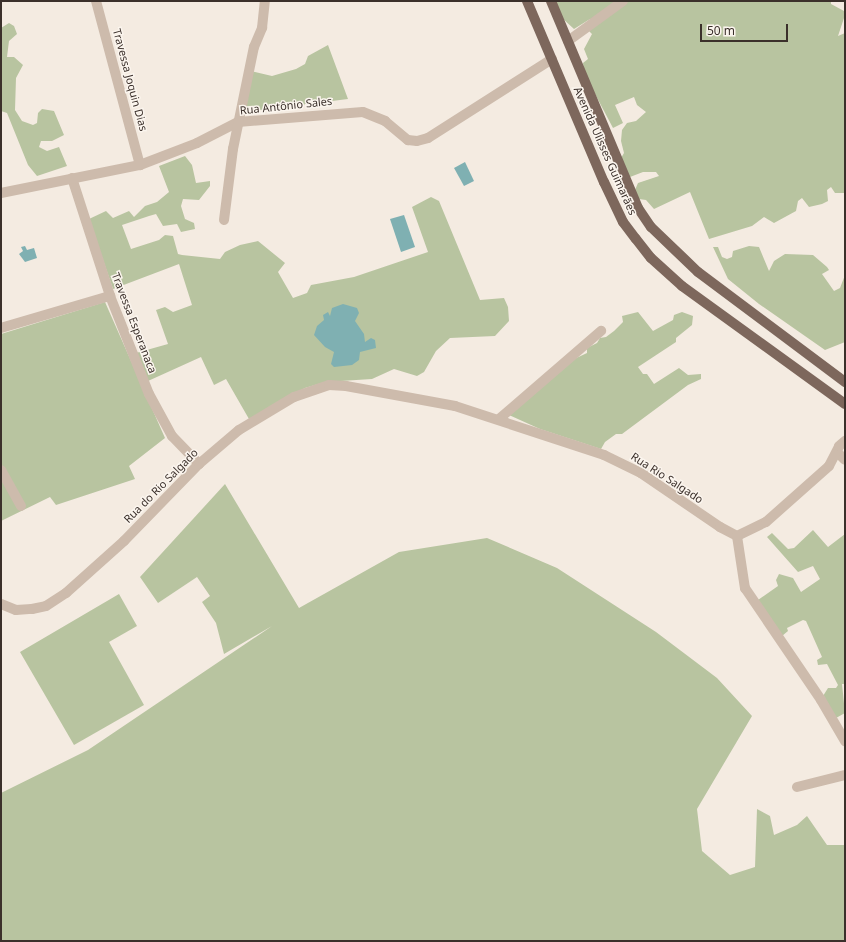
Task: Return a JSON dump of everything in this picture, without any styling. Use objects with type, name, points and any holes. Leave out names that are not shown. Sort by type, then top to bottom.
[{"type":"main road","name":"Avenida Ulisses Guimarães","points":[[527,1],[620,215],[651,258],[682,286],[845,404]]},
{"type":"main road","name":"Avenida Ulisses Guimarães","points":[[551,1],[635,202],[651,226],[698,272],[845,382]]},
{"type":"street","name":"Travessa Joquin Dias","points":[[96,1],[140,165]]},
{"type":"street","points":[[224,220],[238,122],[254,47],[262,28],[265,1]]},
{"type":"street","points":[[568,41],[623,1]]},
{"type":"street","name":"Rua Antônio Sales","points":[[1,193],[140,165],[197,143],[238,122],[363,112],[385,121],[408,140],[417,141],[428,138],[552,59]]},
{"type":"street","name":"Travessa Esperanaca","points":[[72,178],[110,296],[153,404],[172,436],[198,464]]},
{"type":"street","points":[[1,328],[110,296]]},
{"type":"street","points":[[500,419],[601,331]]},
{"type":"street","name":"Rua do Rio Salgado","points":[[1,604],[16,610],[46,606],[66,593],[124,540],[198,464],[239,430],[271,409],[313,389],[329,385],[346,386]]},
{"type":"street","name":"Rua Rio Salgado","points":[[346,386],[455,406],[500,419],[613,459],[641,473],[720,527],[737,536]]},
{"type":"street","points":[[845,441],[839,446],[829,466],[766,522],[737,536],[745,588],[822,700],[845,741]]},
{"type":"street","points":[[837,452],[845,460]]},
{"type":"street","points":[[1,470],[21,506]]},
{"type":"street","points":[[797,787],[845,775]]},
{"type":"green space","points":[[553,1],[831,1],[831,4],[844,11],[845,15],[838,36],[845,33],[845,193],[835,193],[831,187],[827,190],[828,201],[822,204],[809,207],[802,198],[798,201],[796,211],[774,223],[764,217],[752,226],[709,239],[690,192],[654,209],[646,200],[639,199],[635,190],[638,183],[659,176],[656,172],[643,172],[630,177],[626,174],[621,158],[624,153],[621,141],[622,130],[627,123],[636,121],[646,112],[637,105],[634,97],[615,105],[623,123],[613,128],[584,73],[583,63],[588,59],[584,49],[592,34],[589,31],[590,19],[574,29],[561,17]]},
{"type":"green space","points":[[9,23],[14,26],[17,34],[9,41],[7,57],[14,57],[23,65],[16,78],[15,110],[22,121],[33,125],[37,123],[38,113],[42,109],[54,111],[64,135],[52,141],[41,141],[39,147],[47,151],[59,147],[67,166],[37,176],[28,165],[7,113],[1,111],[1,28]]},
{"type":"green space","points":[[328,45],[348,99],[244,112],[251,71],[272,76],[296,69],[305,64],[308,56]]},
{"type":"green space","points":[[185,156],[192,165],[196,183],[210,181],[210,186],[199,200],[183,199],[181,206],[185,219],[194,223],[195,229],[181,232],[177,224],[163,226],[156,214],[149,216],[122,225],[131,249],[159,240],[165,235],[173,236],[178,254],[220,259],[225,252],[240,245],[258,241],[285,263],[278,272],[293,298],[307,293],[311,285],[354,277],[428,252],[412,207],[431,197],[439,201],[480,300],[504,298],[508,307],[509,321],[495,336],[450,338],[436,351],[424,372],[417,376],[394,369],[372,379],[325,382],[305,388],[249,419],[226,379],[214,385],[201,357],[148,381],[136,353],[168,344],[156,310],[165,307],[173,312],[192,305],[179,264],[113,289],[89,219],[106,211],[113,218],[129,211],[134,217],[145,206],[157,202],[169,192],[159,166]]},
{"type":"green space","points":[[749,246],[759,247],[769,271],[774,261],[785,254],[813,255],[829,270],[822,274],[834,291],[840,288],[845,275],[845,342],[825,350],[759,304],[728,279],[713,247],[718,247],[722,257],[727,259],[732,257],[733,251]]},
{"type":"green space","points":[[105,302],[165,438],[129,466],[135,479],[56,505],[50,497],[1,521],[1,334]]},
{"type":"green space","points":[[638,312],[653,331],[673,320],[674,315],[682,312],[693,316],[692,325],[676,338],[676,342],[638,367],[643,374],[647,374],[654,384],[679,368],[688,375],[701,374],[701,379],[688,385],[622,434],[616,434],[605,442],[601,449],[540,429],[509,415],[570,361],[587,353],[587,348],[597,343],[600,338],[606,337],[614,331],[623,322],[622,316]]},
{"type":"green space","points":[[225,484],[299,608],[399,552],[487,538],[557,568],[656,632],[717,678],[752,716],[697,809],[702,851],[730,875],[755,867],[757,809],[770,816],[774,835],[797,825],[807,816],[827,845],[845,845],[845,941],[1,941],[1,793],[88,750],[272,626],[224,654],[216,623],[202,602],[210,596],[197,577],[158,603],[140,577]]},
{"type":"green space","points":[[813,530],[828,547],[845,534],[845,684],[842,684],[845,713],[836,718],[823,696],[828,688],[836,688],[838,685],[827,664],[818,665],[817,660],[822,657],[806,621],[803,620],[787,628],[788,631],[782,636],[758,600],[778,586],[776,580],[779,574],[793,578],[801,592],[820,579],[813,566],[798,572],[767,537],[772,533],[788,549],[794,548]]},
{"type":"green space","points":[[119,594],[137,626],[109,642],[144,705],[74,745],[20,652]]},
{"type":"water","points":[[465,162],[474,181],[464,186],[454,168]]},
{"type":"water","points":[[404,215],[415,247],[401,252],[390,219]]},
{"type":"water","points":[[25,246],[27,250],[34,248],[37,258],[25,262],[19,254],[23,251],[21,247]]},
{"type":"water","points":[[343,304],[357,308],[359,313],[355,321],[364,334],[365,342],[371,338],[375,340],[376,348],[360,352],[359,360],[352,365],[334,367],[331,364],[334,352],[325,347],[314,335],[317,326],[324,320],[323,315],[328,312],[330,316],[332,308]]}]
